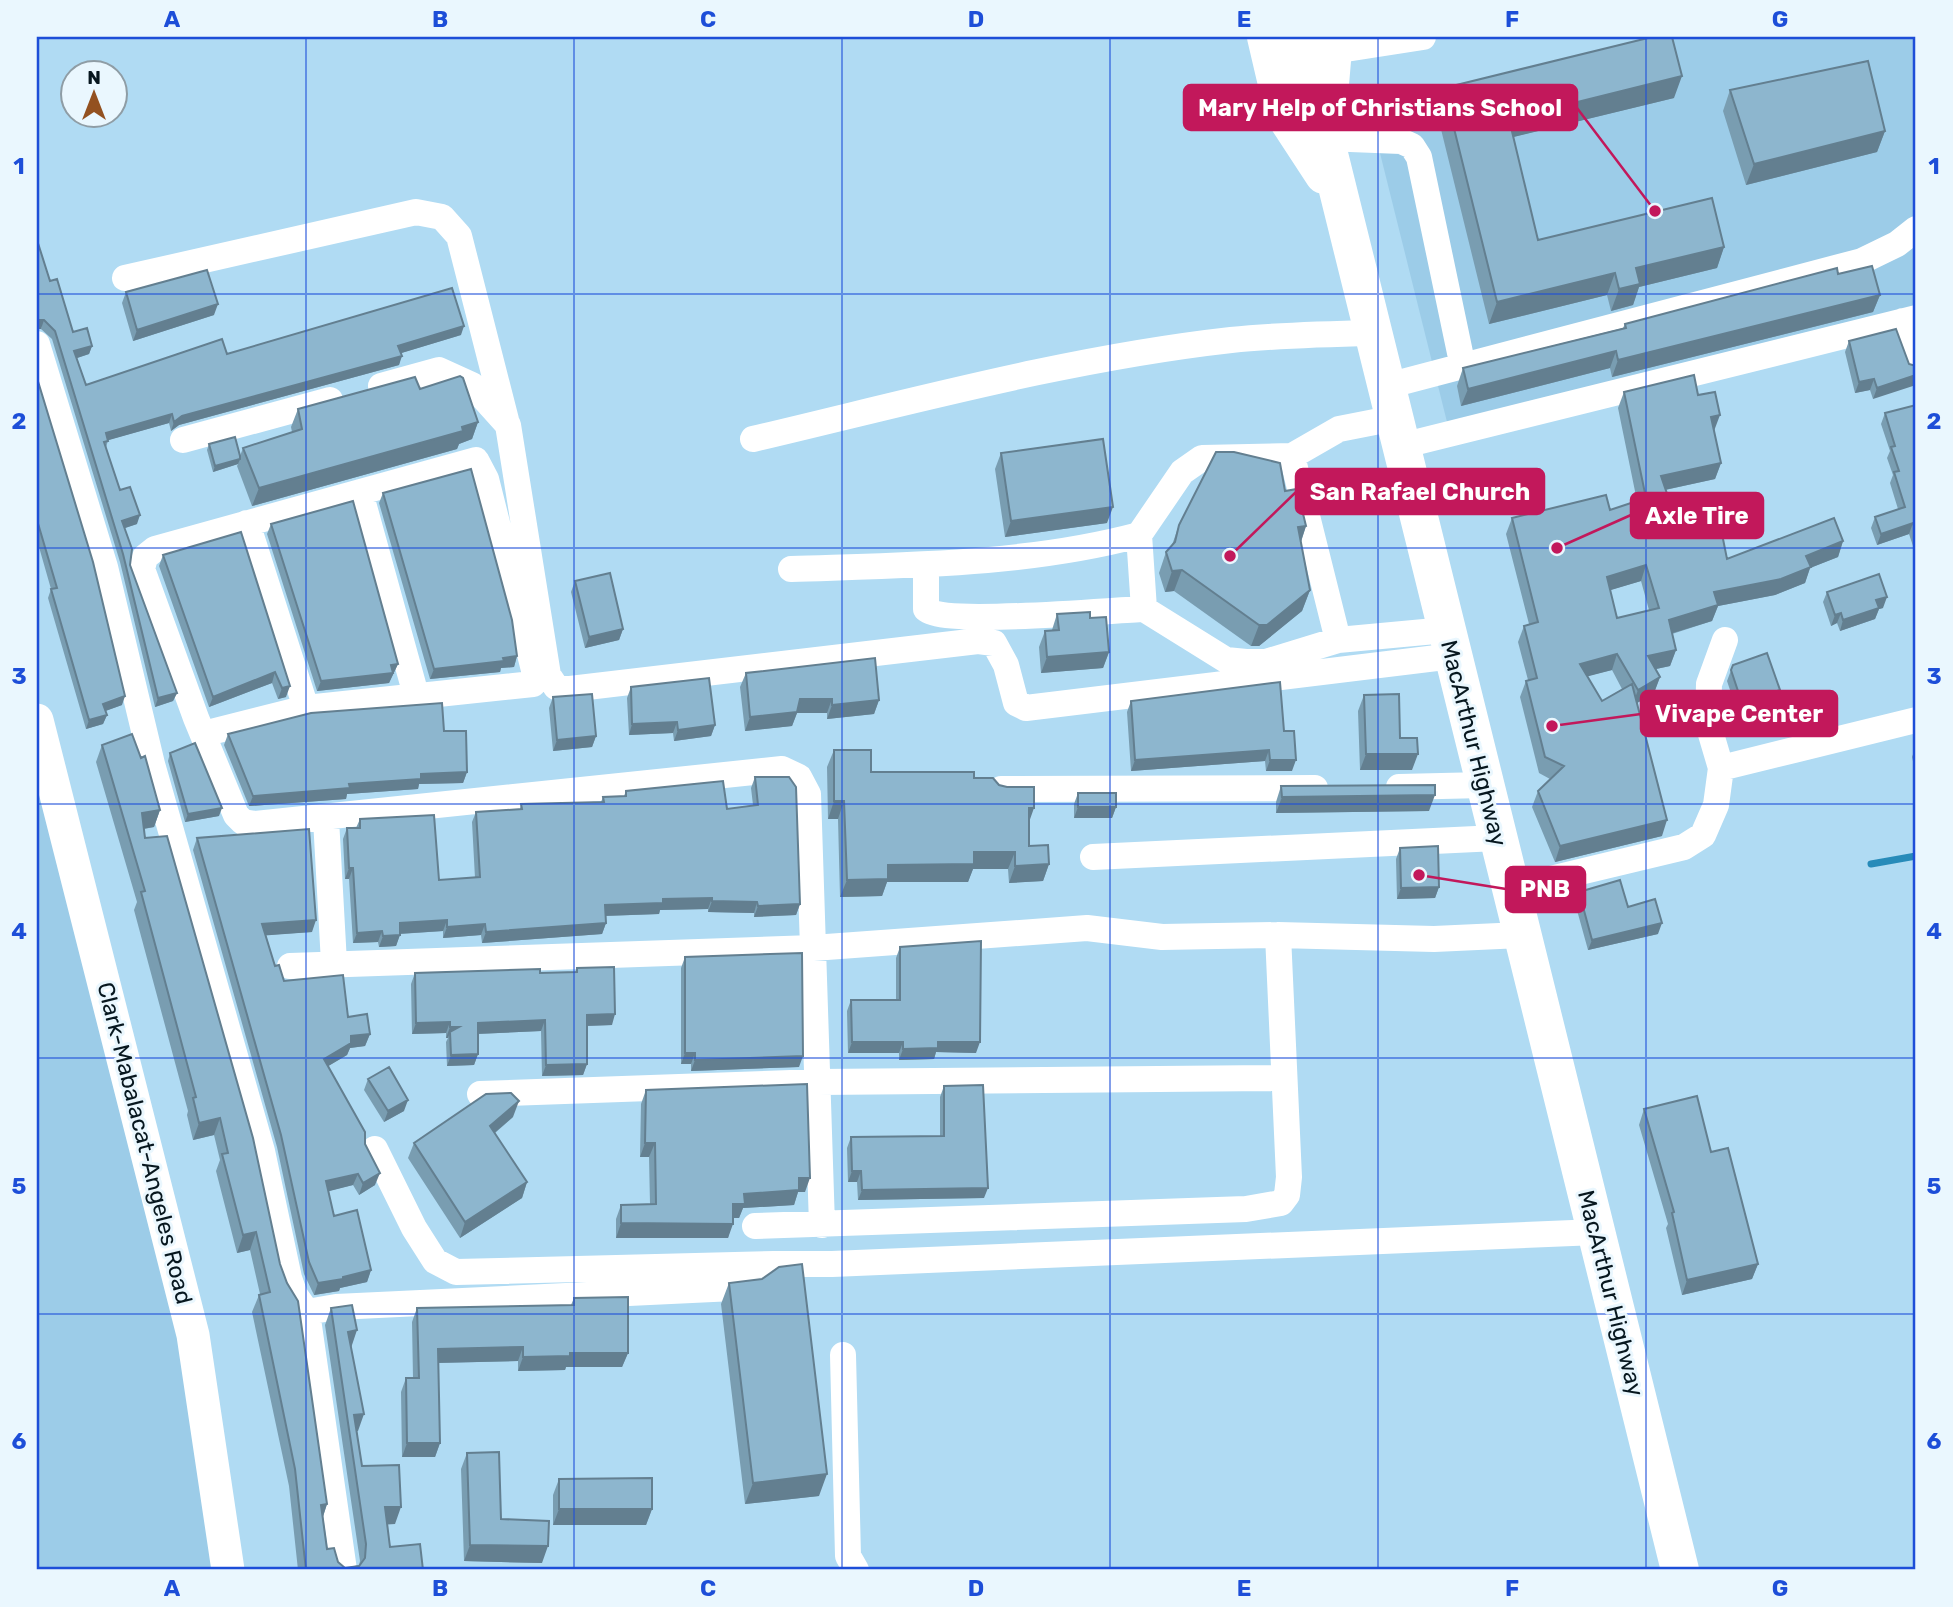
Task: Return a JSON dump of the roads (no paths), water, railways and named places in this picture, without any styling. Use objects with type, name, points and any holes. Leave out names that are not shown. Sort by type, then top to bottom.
[{"type":"highway","points":[[1266,37],[1284,114],[1341,201]]},
{"type":"highway","name":"MacArthur Highway","points":[[1323,42],[1325,138],[1509,889],[1680,1570]]},
{"type":"main road","name":"Clark-Mabalacat-Angeles Road","points":[[37,720],[193,1335],[228,1570]]},
{"type":"street","points":[[1323,42],[1423,37]]},
{"type":"street","points":[[1325,138],[1401,141],[1412,146],[1419,158],[1463,367]]},
{"type":"street","points":[[125,278],[416,212],[442,217],[459,236],[508,425],[548,675],[556,687],[570,689],[978,641],[994,643],[1006,666],[1016,703],[1026,708],[1450,643]]},
{"type":"street","points":[[1394,417],[1463,367],[1862,261],[1897,244],[1916,229]]},
{"type":"street","points":[[1144,609],[1139,535],[1182,472],[1202,458],[1292,456],[1339,429],[1910,320],[1916,364]]},
{"type":"street","points":[[753,439],[1040,373],[1157,352],[1229,340],[1374,333]]},
{"type":"street","points":[[37,344],[104,567],[152,764],[262,1151],[289,1278],[295,1295],[307,1312],[344,1570]]},
{"type":"street","points":[[183,440],[439,370],[472,385],[508,425]]},
{"type":"street","points":[[1292,456],[1338,640]]},
{"type":"street","points":[[203,734],[306,708],[416,695],[525,687],[536,678],[486,479],[476,460],[155,549],[145,557],[142,569],[203,734],[236,815],[243,822],[255,824],[326,819],[782,769],[799,777],[808,794],[820,1082],[822,1225]]},
{"type":"street","points":[[360,492],[416,695]]},
{"type":"street","points":[[247,523],[306,708]]},
{"type":"street","points":[[791,569],[926,565],[1085,550],[1139,535]]},
{"type":"street","points":[[926,565],[926,609],[935,613],[985,617],[1144,609],[1226,660],[1266,662],[1338,640],[1450,643]]},
{"type":"street","points":[[1509,889],[1684,847],[1703,835],[1716,805],[1721,768],[1707,723],[1709,684],[1725,640]]},
{"type":"street","points":[[1721,768],[1916,720]]},
{"type":"street","points":[[1373,787],[1484,785]]},
{"type":"street","points":[[1001,789],[1346,788]]},
{"type":"street","points":[[326,819],[334,963]]},
{"type":"street","points":[[1093,857],[1497,838]]},
{"type":"street","points":[[290,966],[813,948],[1087,928],[1162,937],[1278,934],[1414,939],[1521,935]]},
{"type":"street","points":[[755,1226],[1268,1207],[1281,1203],[1287,1195],[1278,934]]},
{"type":"street","points":[[480,1094],[820,1082],[1284,1078]]},
{"type":"street","points":[[375,1149],[435,1261],[456,1272],[823,1265],[1597,1232]]},
{"type":"street","points":[[307,1312],[336,1307],[734,1288],[751,1285],[775,1264]]},
{"type":"street","points":[[842,1355],[848,1556],[856,1570]]},
{"type":"waterway","points":[[1871,864],[1916,856]]},
{"type":"place","name":"Mary Help of Christians School","points":[[1655,211]]},
{"type":"place","name":"Axle Tire","points":[[1557,548]]},
{"type":"place","name":"San Rafael Church","points":[[1230,556]]},
{"type":"place","name":"Vivape Center","points":[[1552,726]]},
{"type":"place","name":"PNB","points":[[1419,875]]}]
